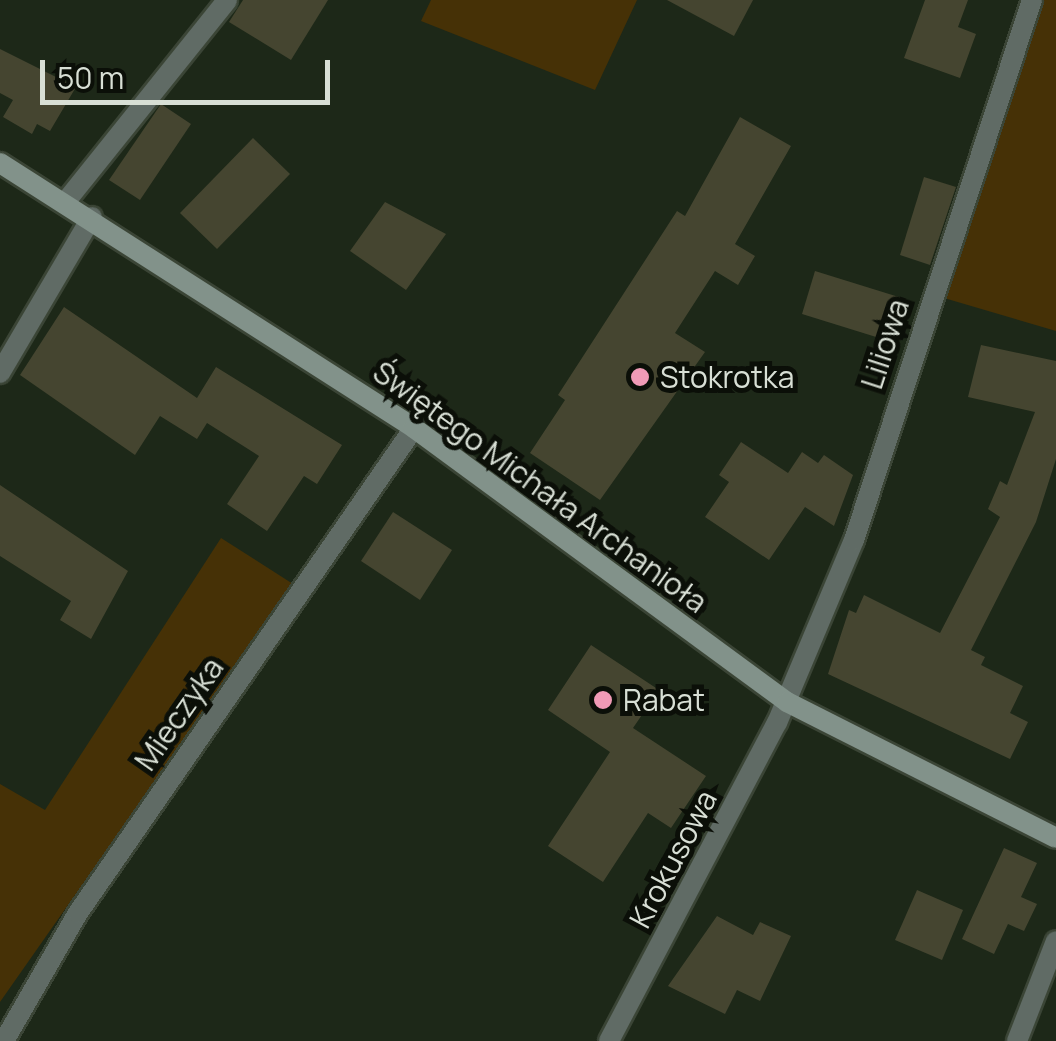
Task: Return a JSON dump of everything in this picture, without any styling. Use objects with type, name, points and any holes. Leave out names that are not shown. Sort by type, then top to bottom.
[{"type":"street","points":[[67,200],[226,0]]},
{"type":"street","name":"Liliowa","points":[[786,702],[854,540],[1032,0]]},
{"type":"street","name":"Świętego Michała Archanioła","points":[[0,163],[67,200],[414,428],[786,702],[1056,838]]},
{"type":"street","points":[[0,373],[92,217]]},
{"type":"street","name":"Mieczyka","points":[[4,1041],[78,913],[414,428]]},
{"type":"street","name":"Krokusowa","points":[[609,1041],[786,702]]},
{"type":"street","points":[[1018,1041],[1056,941]]},
{"type":"shaded area","points":[[431,0],[637,0],[595,90],[421,21]]},
{"type":"shaded area","points":[[1043,0],[1056,0],[1056,331],[944,298]]},
{"type":"shaded area","points":[[221,538],[293,584],[0,1002],[0,784],[45,810]]},
{"type":"building","points":[[243,0],[328,0],[291,60],[229,22]]},
{"type":"building","points":[[667,0],[753,0],[734,36]]},
{"type":"building","points":[[925,0],[968,0],[958,27],[976,34],[960,78],[904,58]]},
{"type":"building","points":[[0,49],[76,87],[50,131],[37,124],[32,134],[3,117],[13,100],[0,93]]},
{"type":"building","points":[[161,104],[191,124],[140,200],[109,180]]},
{"type":"building","points":[[740,117],[791,146],[735,244],[755,256],[738,285],[715,271],[675,333],[705,352],[600,500],[530,453],[565,400],[558,395],[677,211],[685,216]]},
{"type":"building","points":[[253,138],[290,174],[217,249],[180,213]]},
{"type":"building","points":[[924,177],[956,187],[930,265],[900,255]]},
{"type":"building","points":[[385,202],[446,234],[406,290],[350,251]]},
{"type":"building","points":[[815,271],[902,298],[889,341],[802,314]]},
{"type":"building","points":[[64,307],[197,398],[216,367],[342,445],[317,484],[304,476],[267,531],[227,504],[259,456],[207,423],[197,439],[160,416],[135,455],[20,375]]},
{"type":"building","points":[[981,345],[1056,361],[1056,459],[1036,522],[971,650],[985,657],[981,665],[1023,686],[1010,713],[1028,722],[1010,759],[828,674],[849,610],[856,613],[864,595],[940,633],[1000,517],[988,509],[1000,481],[1007,485],[1035,412],[968,397]]},
{"type":"building","points":[[741,442],[788,473],[802,452],[818,463],[824,455],[853,475],[834,526],[805,507],[769,560],[705,517],[729,482],[719,475]]},
{"type":"building","points":[[0,485],[128,571],[91,639],[60,620],[71,601],[0,556]]},
{"type":"building","points":[[393,512],[452,550],[420,600],[361,561]]},
{"type":"building","points":[[591,645],[659,690],[633,728],[706,776],[671,828],[648,813],[603,882],[548,846],[610,752],[548,710]]},
{"type":"building","points":[[1004,848],[1037,863],[1021,897],[1037,904],[1024,931],[1008,924],[994,954],[962,939]]},
{"type":"building","points":[[917,890],[963,910],[942,960],[895,940]]},
{"type":"building","points":[[717,916],[753,935],[760,922],[791,936],[760,1001],[737,990],[725,1014],[668,986]]},
{"type":"place","name":"Stokrotka","points":[[640,377]]},
{"type":"place","name":"Rabat","points":[[603,700]]}]
